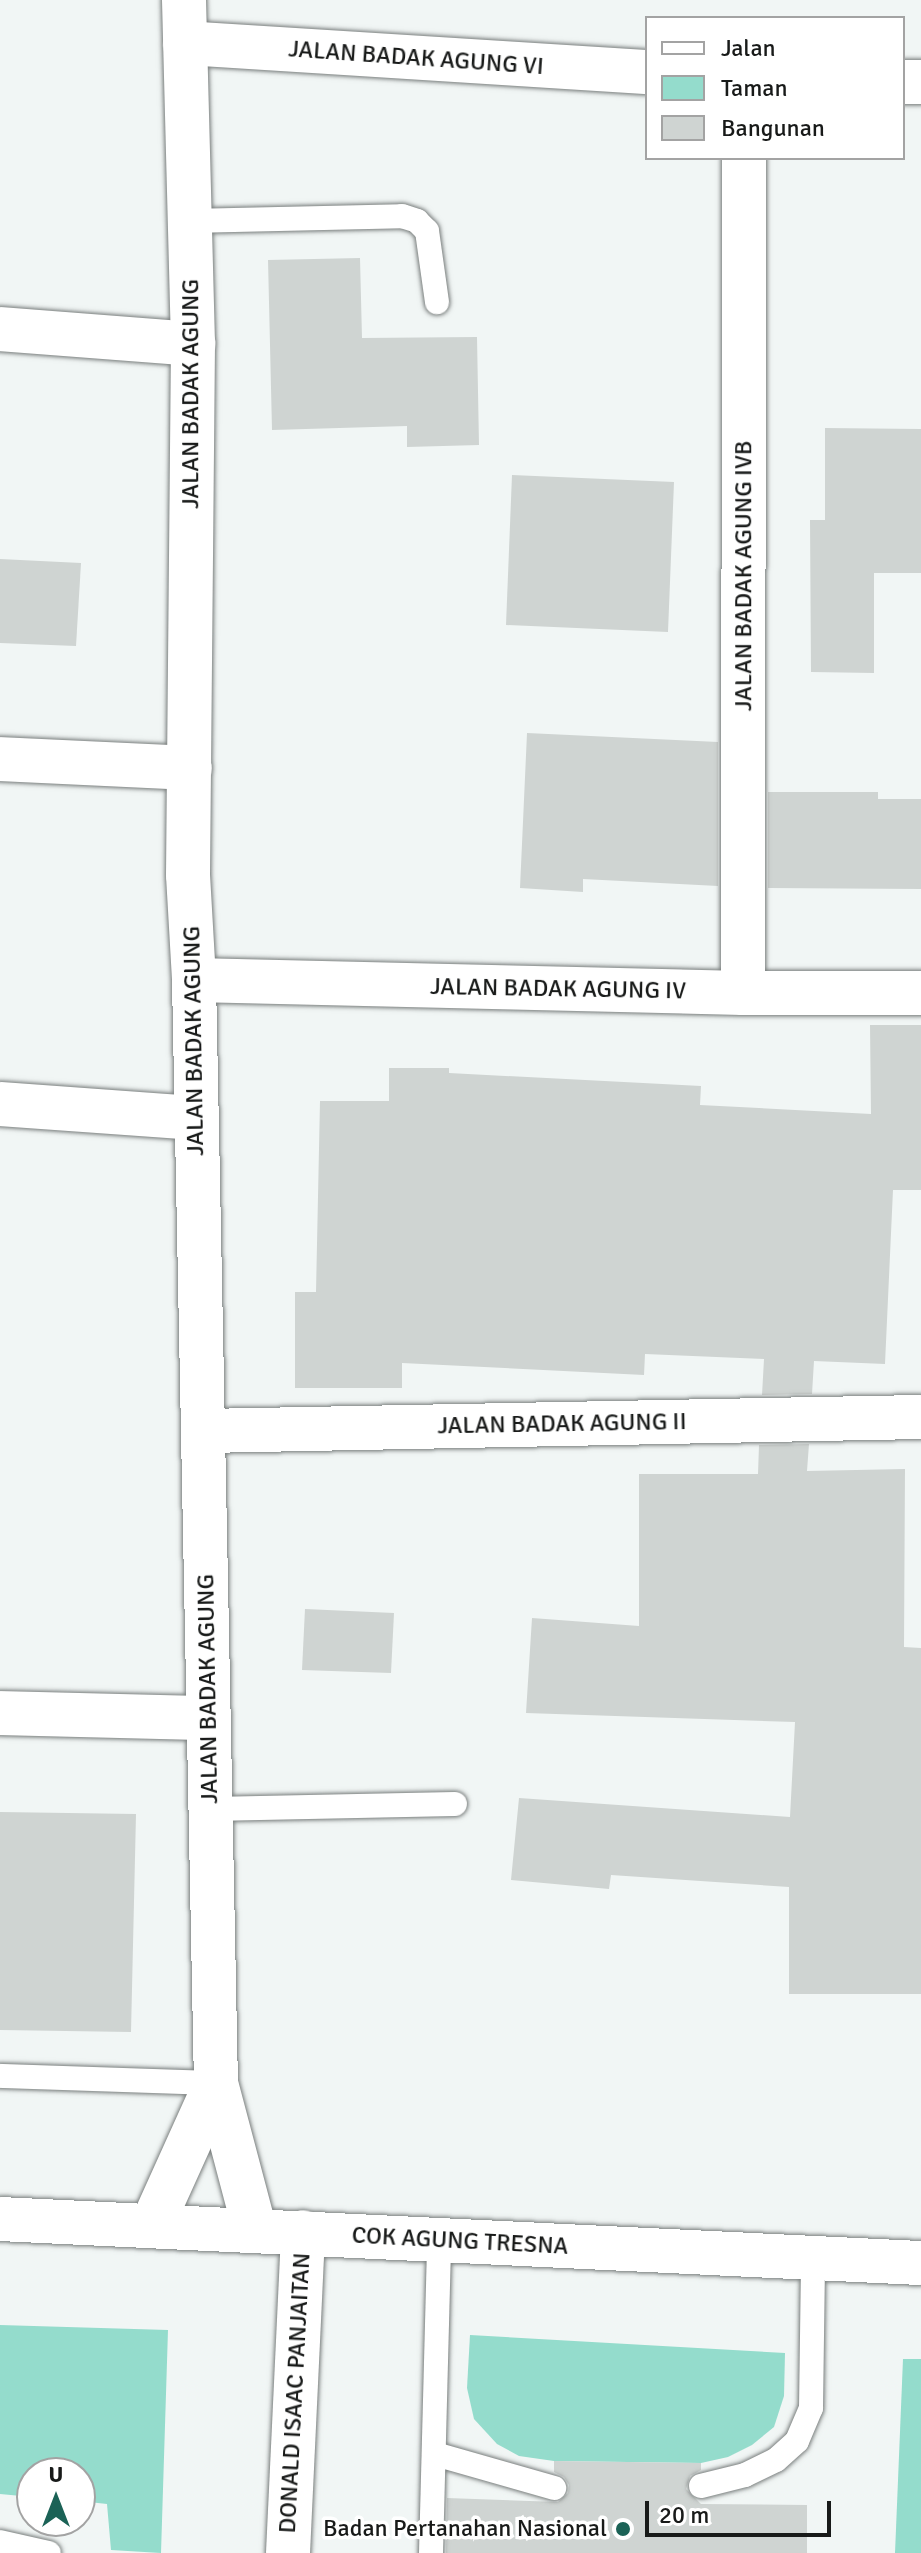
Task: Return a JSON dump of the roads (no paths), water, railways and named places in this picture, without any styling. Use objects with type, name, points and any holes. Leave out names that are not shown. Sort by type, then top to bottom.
[{"type":"street","name":"JALAN BADAK AGUNG","points":[[184,0],[193,344],[188,875],[194,980],[216,2083],[255,2231]]},
{"type":"street","name":"JALAN BADAK AGUNG VI","points":[[185,43],[645,72]]},
{"type":"street","name":"JALAN BADAK AGUNG IVB","points":[[743,993],[744,160]]},
{"type":"street","points":[[0,329],[193,344]]},
{"type":"street","points":[[0,759],[190,768]]},
{"type":"street","name":"JALAN BADAK AGUNG IV","points":[[194,980],[743,993],[921,993]]},
{"type":"street","points":[[0,1104],[195,1118]]},
{"type":"street","name":"JALAN BADAK AGUNG II","points":[[204,1431],[921,1417]]},
{"type":"street","points":[[0,1713],[209,1718]]},
{"type":"street","name":"JALAN BADAK AGUNG","points":[[152,2225],[216,2083]]},
{"type":"street","name":"COK AGUNG TRESNA","points":[[0,2219],[921,2263]]},
{"type":"street","name":"DONALD ISAAC PANJAITAN","points":[[288,2553],[303,2232]]},
{"type":"lane","points":[[189,221],[402,216],[417,221],[427,231],[437,302]]},
{"type":"lane","points":[[211,1809],[455,1804]]},
{"type":"lane","points":[[0,2076],[216,2083]]},
{"type":"lane","points":[[431,2553],[439,2240]]},
{"type":"lane","points":[[701,2486],[745,2475],[776,2460],[797,2441],[811,2408],[813,2259]]},
{"type":"lane","points":[[435,2454],[554,2488]]},
{"type":"lane","points":[[0,2542],[49,2553]]},
{"type":"place","name":"Badan Pertanahan Nasional","points":[[623,2529]]}]
